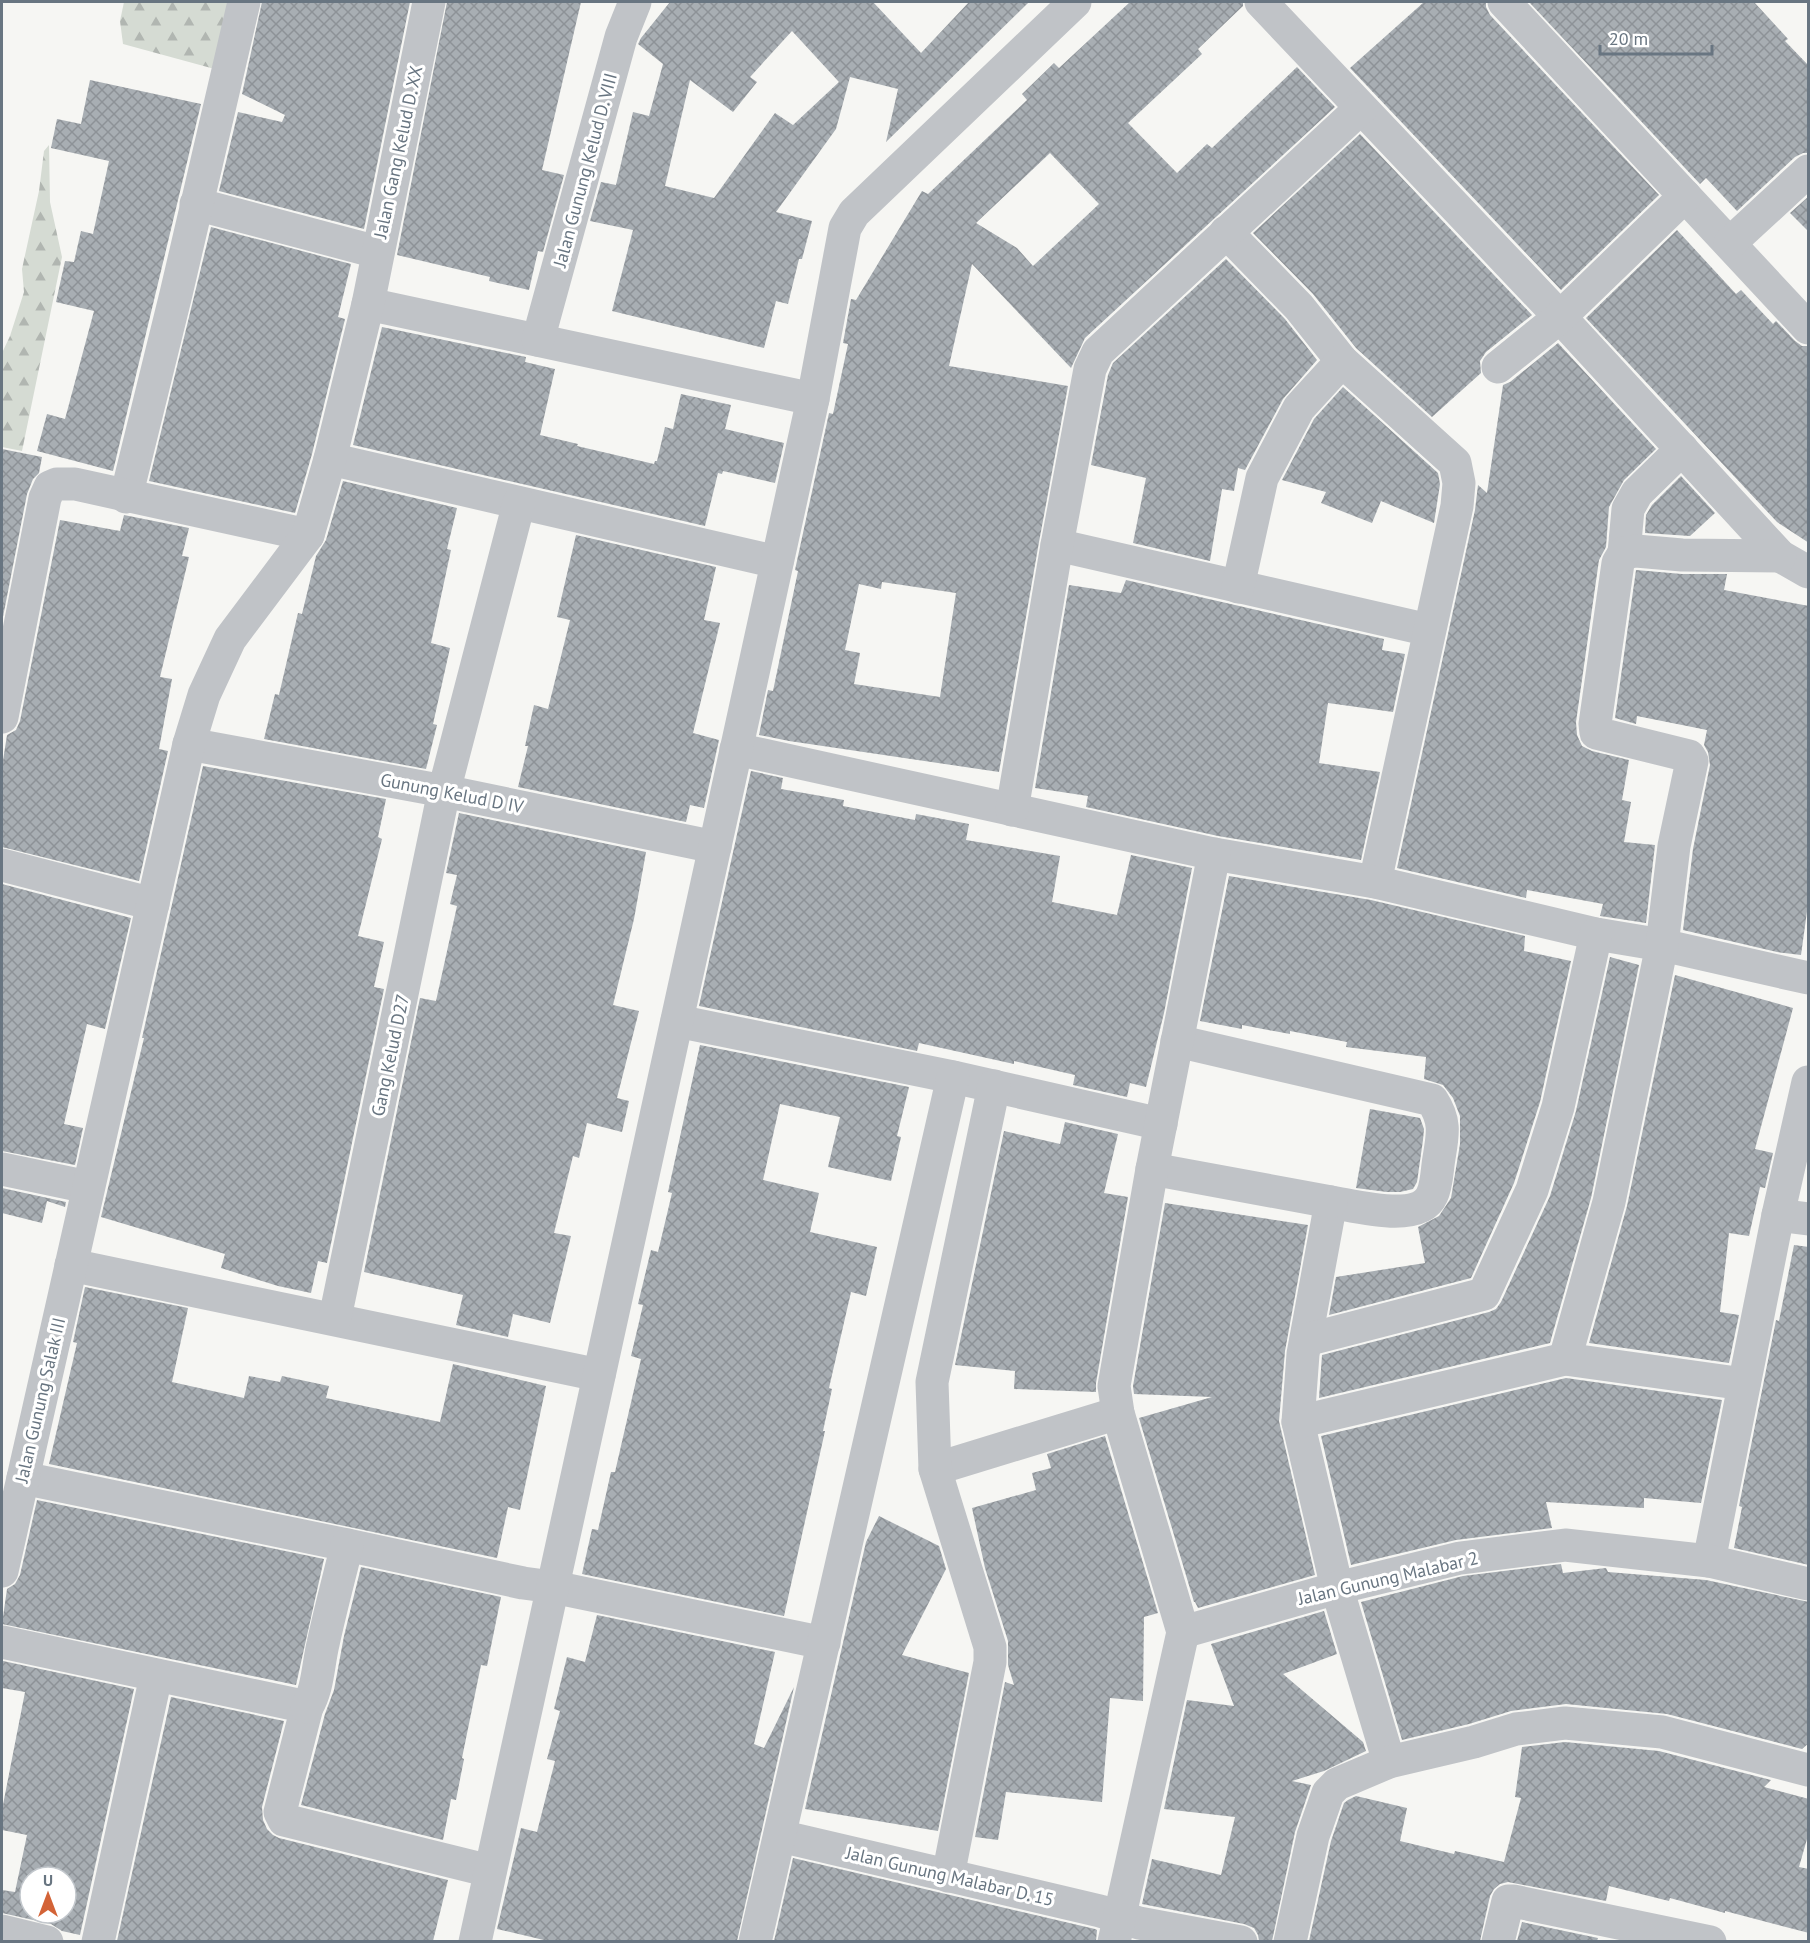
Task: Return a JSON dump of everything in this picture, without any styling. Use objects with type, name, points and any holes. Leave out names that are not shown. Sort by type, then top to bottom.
[{"type":"street","points":[[126,497],[244,2]]},
{"type":"street","name":"Jalan Gang Kelud D. XX","points":[[308,535],[330,459],[368,304],[429,2]]},
{"type":"street","name":"Jalan Gunung Kelud D. VIII","points":[[538,340],[621,37],[635,2]]},
{"type":"street","points":[[475,1941],[813,399],[845,228],[854,213],[1075,2]]},
{"type":"street","points":[[1261,2],[1560,317],[1780,556],[1809,572]]},
{"type":"street","points":[[1504,2],[1809,328]]},
{"type":"street","points":[[1012,810],[1057,545],[1090,369],[1098,352],[1361,108]]},
{"type":"street","points":[[1730,243],[1809,171]]},
{"type":"street","points":[[1498,367],[1560,317],[1685,196]]},
{"type":"street","points":[[196,204],[377,252]]},
{"type":"street","points":[[1226,232],[1299,307],[1342,361],[1455,463],[1459,483],[1457,506],[1375,882]]},
{"type":"street","points":[[368,304],[813,399]]},
{"type":"street","points":[[1238,587],[1262,478],[1299,408],[1342,361]]},
{"type":"street","points":[[1565,1359],[1609,1202],[1662,945],[1674,846],[1692,761],[1689,756],[1596,733],[1595,724],[1618,563],[1624,553],[1628,509],[1637,493],[1682,449]]},
{"type":"street","points":[[330,459],[777,562]]},
{"type":"street","points":[[2,717],[7,659],[45,498],[50,487],[57,484],[75,484],[308,535]]},
{"type":"street","name":"Gang Kelud D27","points":[[335,1318],[444,791],[519,502]]},
{"type":"street","name":"Jalan Gunung Salak III","points":[[2,1571],[189,744],[204,695],[230,639],[308,535]]},
{"type":"street","points":[[1057,545],[1429,630]]},
{"type":"street","points":[[1624,553],[1636,550],[1682,555],[1780,556]]},
{"type":"street","name":"Gunung Kelud D IV","points":[[189,744],[444,791],[715,847]]},
{"type":"street","points":[[736,750],[1214,854],[1375,882],[1596,934],[1662,945],[1809,978]]},
{"type":"street","points":[[1118,1930],[1183,1632],[1118,1413],[1114,1386],[1152,1169],[1214,854]]},
{"type":"street","points":[[2,865],[153,903]]},
{"type":"street","points":[[1306,1340],[1484,1294],[1532,1190],[1558,1107],[1596,934]]},
{"type":"street","points":[[677,1021],[953,1077],[1161,1124]]},
{"type":"street","points":[[1152,1169],[1331,1202],[1401,1212],[1421,1207],[1432,1195],[1443,1131],[1440,1113],[1432,1100],[1177,1041]]},
{"type":"street","points":[[755,1941],[953,1077]]},
{"type":"street","points":[[1709,1561],[1744,1384],[1793,1217],[1809,1082]]},
{"type":"street","points":[[948,1876],[990,1662],[990,1647],[935,1469],[932,1382],[994,1086]]},
{"type":"street","points":[[2,1169],[88,1187]]},
{"type":"street","points":[[1331,1202],[1303,1354],[1298,1422],[1337,1588],[1389,1762]]},
{"type":"street","points":[[71,1264],[599,1375]]},
{"type":"street","points":[[1298,1422],[1565,1359],[1744,1384]]},
{"type":"street","points":[[935,1469],[1118,1413]]},
{"type":"street","points":[[23,1478],[523,1583],[553,1587],[824,1643]]},
{"type":"street","points":[[347,1545],[327,1624],[316,1674],[314,1695],[307,1707],[280,1812],[284,1820],[490,1871]]},
{"type":"street","name":"Jalan Gunung Malabar 2","points":[[1183,1632],[1337,1588],[1460,1558],[1565,1545],[1709,1561],[1809,1584]]},
{"type":"street","points":[[2,1642],[307,1707]]},
{"type":"street","points":[[98,1941],[156,1676]]},
{"type":"street","points":[[1290,1941],[1313,1836],[1328,1793],[1337,1784],[1389,1762],[1474,1742],[1516,1729],[1565,1723],[1662,1732],[1809,1770]]},
{"type":"street","name":"Jalan Gunung Malabar D. 15","points":[[780,1836],[1100,1911],[1118,1930],[1241,1941]]},
{"type":"street","points":[[1498,1941],[1508,1901],[1514,1901],[1710,1941]]},
{"type":"street","points":[[2,1931],[47,1941]]},
{"type":"green space","points":[[124,2],[237,2],[222,71],[123,44],[120,21]]},
{"type":"green space","points":[[49,145],[50,202],[62,257],[22,451],[2,447],[2,353],[24,292],[22,269],[39,191],[44,151]]},
{"type":"building","points":[[262,2],[410,2],[364,229],[219,191],[238,112],[282,122],[285,115],[242,94]]},
{"type":"building","points":[[447,2],[581,2],[542,170],[564,175],[543,252],[538,251],[529,290],[489,281],[490,277],[397,255]]},
{"type":"building","points":[[670,2],[873,2],[921,53],[969,2],[1029,2],[886,142],[898,89],[850,77],[836,129],[776,212],[812,221],[802,259],[799,259],[788,304],[776,301],[764,348],[612,311],[633,230],[590,221],[601,182],[616,185],[633,112],[649,116],[663,64],[638,44]],"holes":[[[792,31],[839,82],[793,125],[775,113],[714,198],[665,186],[690,80],[733,112],[757,82],[750,77]]]},
{"type":"building","points":[[1130,2],[1243,2],[1243,6],[1198,49],[1202,54],[1128,123],[1177,173],[1207,144],[1212,148],[1297,67],[1335,107],[1085,338],[1071,368],[972,264],[949,366],[1068,386],[999,772],[759,735],[768,690],[773,691],[798,571],[795,570],[829,413],[833,414],[848,344],[843,343],[851,299],[856,300],[922,191],[928,194],[1027,100],[1022,94],[1054,63],[1059,68]],"holes":[[[1050,153],[1099,204],[1033,266],[1017,248],[976,223]],[[882,582],[956,593],[940,697],[854,684],[860,653],[845,650],[859,584],[881,589]]]},
{"type":"building","points":[[1424,2],[1486,2],[1490,15],[1659,195],[1561,290],[1350,68]]},
{"type":"building","points":[[1529,2],[1754,2],[1788,39],[1785,41],[1809,66],[1809,153],[1795,157],[1737,211],[1706,178],[1700,184]]},
{"type":"building","points":[[90,80],[201,104],[113,471],[37,451],[47,414],[65,419],[94,311],[56,302],[65,261],[74,262],[81,231],[93,234],[109,161],[51,148],[57,119],[81,124]]},
{"type":"building","points":[[1360,134],[1532,315],[1486,352],[1480,361],[1481,373],[1432,417],[1356,348],[1313,294],[1253,233]]},
{"type":"building","points":[[1809,196],[1809,232],[1790,213]]},
{"type":"building","points":[[211,227],[351,264],[338,317],[345,319],[295,513],[149,481]]},
{"type":"building","points":[[1677,230],[1736,294],[1741,290],[1773,324],[1776,321],[1795,341],[1802,346],[1809,346],[1809,543],[1777,522],[1586,318]]},
{"type":"building","points":[[1226,259],[1285,319],[1317,360],[1283,399],[1245,470],[1238,468],[1234,491],[1222,489],[1210,561],[1133,543],[1146,478],[1091,465],[1108,375],[1113,363]]},
{"type":"building","points":[[382,327],[526,357],[525,362],[555,369],[540,435],[654,464],[657,461],[665,427],[673,429],[681,394],[731,405],[725,429],[784,443],[775,483],[723,471],[722,474],[718,473],[705,526],[353,445]]},
{"type":"building","points":[[1558,343],[1656,449],[1624,480],[1609,507],[1606,547],[1599,560],[1576,722],[1577,735],[1582,746],[1592,751],[1629,760],[1622,800],[1631,802],[1624,842],[1655,845],[1646,923],[1600,916],[1603,904],[1527,890],[1526,898],[1397,868],[1475,510],[1478,485],[1487,493],[1503,385],[1510,382]]},
{"type":"building","points":[[1343,387],[1438,473],[1440,484],[1434,523],[1381,501],[1372,523],[1321,503],[1326,492],[1282,480],[1314,419]]},
{"type":"building","points":[[2,449],[42,457],[39,473],[33,479],[27,494],[2,622]]},
{"type":"building","points":[[1681,476],[1715,513],[1690,536],[1645,533],[1646,515],[1652,505]]},
{"type":"building","points":[[343,481],[457,508],[447,549],[451,550],[431,643],[450,648],[433,724],[437,725],[426,769],[264,739],[275,694],[279,695],[298,613],[302,614],[316,556],[326,540]]},
{"type":"building","points":[[124,515],[189,528],[182,556],[189,557],[160,677],[172,679],[159,749],[168,751],[139,881],[2,847],[2,767],[7,735],[16,730],[20,721],[60,520],[120,531]]},
{"type":"building","points":[[576,535],[716,567],[704,620],[720,623],[693,733],[719,740],[704,808],[690,805],[686,822],[518,787],[528,746],[525,746],[534,705],[548,709],[570,620],[557,617]]},
{"type":"building","points":[[1636,570],[1682,574],[1727,574],[1724,590],[1809,606],[1809,897],[1801,955],[1777,952],[1683,930],[1693,849],[1710,765],[1708,752],[1704,745],[1707,730],[1637,716],[1636,724],[1615,718]]},
{"type":"building","points":[[1126,580],[1384,639],[1382,650],[1405,654],[1393,712],[1328,703],[1319,763],[1380,772],[1361,860],[1218,836],[1086,807],[1088,796],[1035,788],[1069,585],[1121,593]]},
{"type":"building","points":[[203,766],[386,799],[378,837],[382,839],[358,936],[384,942],[374,987],[384,989],[327,1263],[318,1261],[311,1293],[278,1286],[221,1268],[225,1254],[101,1217],[144,1038],[142,1038]]},
{"type":"building","points":[[751,771],[783,778],[781,789],[844,800],[843,806],[915,820],[916,814],[969,824],[966,840],[1060,856],[1052,902],[1117,915],[1131,855],[1192,868],[1164,1013],[1146,1087],[1130,1083],[1127,1097],[1073,1085],[1075,1075],[1014,1061],[1014,1064],[919,1043],[917,1051],[699,1006]]},
{"type":"building","points":[[459,813],[646,852],[634,919],[613,1005],[639,1011],[617,1098],[629,1101],[622,1132],[587,1123],[579,1158],[573,1156],[554,1233],[571,1236],[550,1323],[513,1314],[508,1337],[456,1325],[463,1295],[364,1272],[420,998],[436,1001],[457,906],[450,904],[457,875],[446,873]]},
{"type":"building","points":[[1229,876],[1371,900],[1525,936],[1524,951],[1571,961],[1540,1102],[1514,1183],[1471,1278],[1329,1315],[1336,1277],[1425,1263],[1418,1227],[1439,1216],[1451,1198],[1460,1144],[1460,1116],[1453,1098],[1443,1085],[1424,1079],[1426,1057],[1346,1047],[1347,1042],[1290,1031],[1290,1034],[1242,1025],[1242,1029],[1200,1021]]},
{"type":"building","points":[[2,884],[131,918],[105,1029],[87,1024],[64,1124],[83,1128],[75,1165],[2,1151]]},
{"type":"building","points":[[1610,957],[1639,965],[1591,1198],[1550,1343],[1319,1398],[1322,1355],[1489,1312],[1496,1309],[1501,1302],[1550,1196],[1576,1111]]},
{"type":"building","points":[[1675,975],[1793,1008],[1755,1149],[1773,1153],[1765,1188],[1760,1187],[1749,1236],[1729,1233],[1720,1312],[1739,1315],[1729,1363],[1589,1343],[1627,1206]]},
{"type":"building","points":[[700,1045],[909,1087],[897,1136],[901,1137],[891,1181],[828,1167],[840,1117],[780,1104],[763,1180],[819,1193],[810,1232],[877,1247],[866,1296],[851,1292],[829,1388],[832,1389],[823,1431],[825,1431],[784,1616],[582,1574],[592,1529],[598,1530],[611,1472],[615,1472],[641,1359],[631,1356],[643,1305],[638,1304],[651,1250],[658,1252],[672,1193],[668,1192]]},
{"type":"building","points":[[1370,1109],[1420,1118],[1424,1129],[1423,1140],[1417,1182],[1413,1189],[1387,1192],[1356,1188]]},
{"type":"building","points":[[1065,1122],[1118,1134],[1104,1193],[1128,1197],[1096,1392],[1014,1389],[1015,1371],[955,1365],[1004,1131],[1060,1144]]},
{"type":"building","points":[[2,1188],[66,1202],[65,1207],[47,1201],[42,1223],[2,1213]]},
{"type":"building","points":[[1165,1203],[1308,1225],[1285,1351],[1279,1421],[1315,1575],[1198,1608],[1194,1602],[1139,1418],[1212,1397],[1134,1394],[1133,1386]]},
{"type":"building","points":[[1794,1245],[1809,1247],[1809,1565],[1734,1548],[1742,1507],[1739,1506],[1776,1320],[1779,1321]]},
{"type":"building","points":[[85,1287],[188,1308],[172,1382],[244,1398],[249,1376],[280,1382],[282,1376],[329,1386],[326,1398],[440,1422],[453,1364],[546,1386],[520,1510],[508,1507],[497,1558],[49,1464],[77,1343],[73,1342]]},
{"type":"building","points":[[1566,1378],[1722,1400],[1701,1503],[1644,1498],[1644,1508],[1546,1502],[1552,1528],[1456,1540],[1351,1565],[1321,1436]]},
{"type":"building","points":[[1105,1436],[1158,1613],[1144,1617],[1143,1701],[1110,1698],[1102,1802],[1006,1792],[998,1840],[975,1837],[1005,1682],[1014,1685],[1008,1665],[1008,1641],[985,1568],[972,1508],[1036,1490],[1032,1473],[1051,1468],[1047,1454]]},
{"type":"building","points":[[37,1500],[324,1559],[296,1685],[2,1624],[7,1589],[15,1584],[20,1575]]},
{"type":"building","points":[[879,1516],[939,1546],[946,1569],[902,1655],[969,1673],[938,1831],[805,1809],[866,1542]]},
{"type":"building","points":[[1561,1564],[1563,1573],[1606,1568],[1608,1572],[1706,1580],[1809,1602],[1809,1743],[1802,1749],[1667,1714],[1566,1704],[1511,1711],[1402,1740],[1361,1602],[1463,1576]]},
{"type":"building","points":[[361,1567],[501,1597],[487,1666],[481,1665],[456,1800],[451,1799],[443,1840],[301,1805],[325,1714],[334,1690],[344,1636]]},
{"type":"building","points":[[1324,1611],[1337,1654],[1283,1674],[1363,1742],[1366,1751],[1324,1771],[1292,1781],[1311,1785],[1295,1832],[1272,1941],[1259,1941],[1254,1928],[1244,1924],[1142,1904],[1152,1859],[1221,1875],[1235,1817],[1164,1809],[1187,1700],[1234,1706],[1211,1644]]},
{"type":"building","points":[[597,1615],[775,1652],[754,1744],[764,1748],[794,1687],[737,1941],[548,1941],[497,1929],[521,1828],[537,1832],[555,1761],[547,1759],[560,1711],[554,1709],[567,1657],[585,1662]]},
{"type":"building","points":[[3,1661],[134,1689],[80,1935],[62,1931],[53,1925],[78,1925],[78,1865],[21,1865],[27,1835],[2,1830],[2,1810],[25,1692],[2,1688]]},
{"type":"building","points":[[171,1697],[284,1721],[262,1807],[263,1820],[267,1829],[279,1838],[448,1880],[433,1941],[117,1941]]},
{"type":"building","points":[[1565,1742],[1659,1751],[1771,1780],[1764,1787],[1809,1799],[1809,1832],[1799,1867],[1809,1869],[1809,1933],[1670,1898],[1669,1901],[1609,1886],[1606,1901],[1508,1882],[1500,1884],[1490,1896],[1480,1941],[1309,1941],[1331,1841],[1344,1803],[1356,1796],[1407,1808],[1400,1841],[1454,1854],[1455,1851],[1504,1862],[1521,1798],[1515,1797],[1522,1747]]},
{"type":"building","points":[[793,1858],[1095,1929],[1097,1930],[1096,1941],[774,1941]]},
{"type":"building","points":[[18,1878],[18,1917],[2,1913],[2,1890],[15,1892]]},
{"type":"building","points":[[1522,1922],[1598,1938],[1597,1941],[1517,1941]]}]
